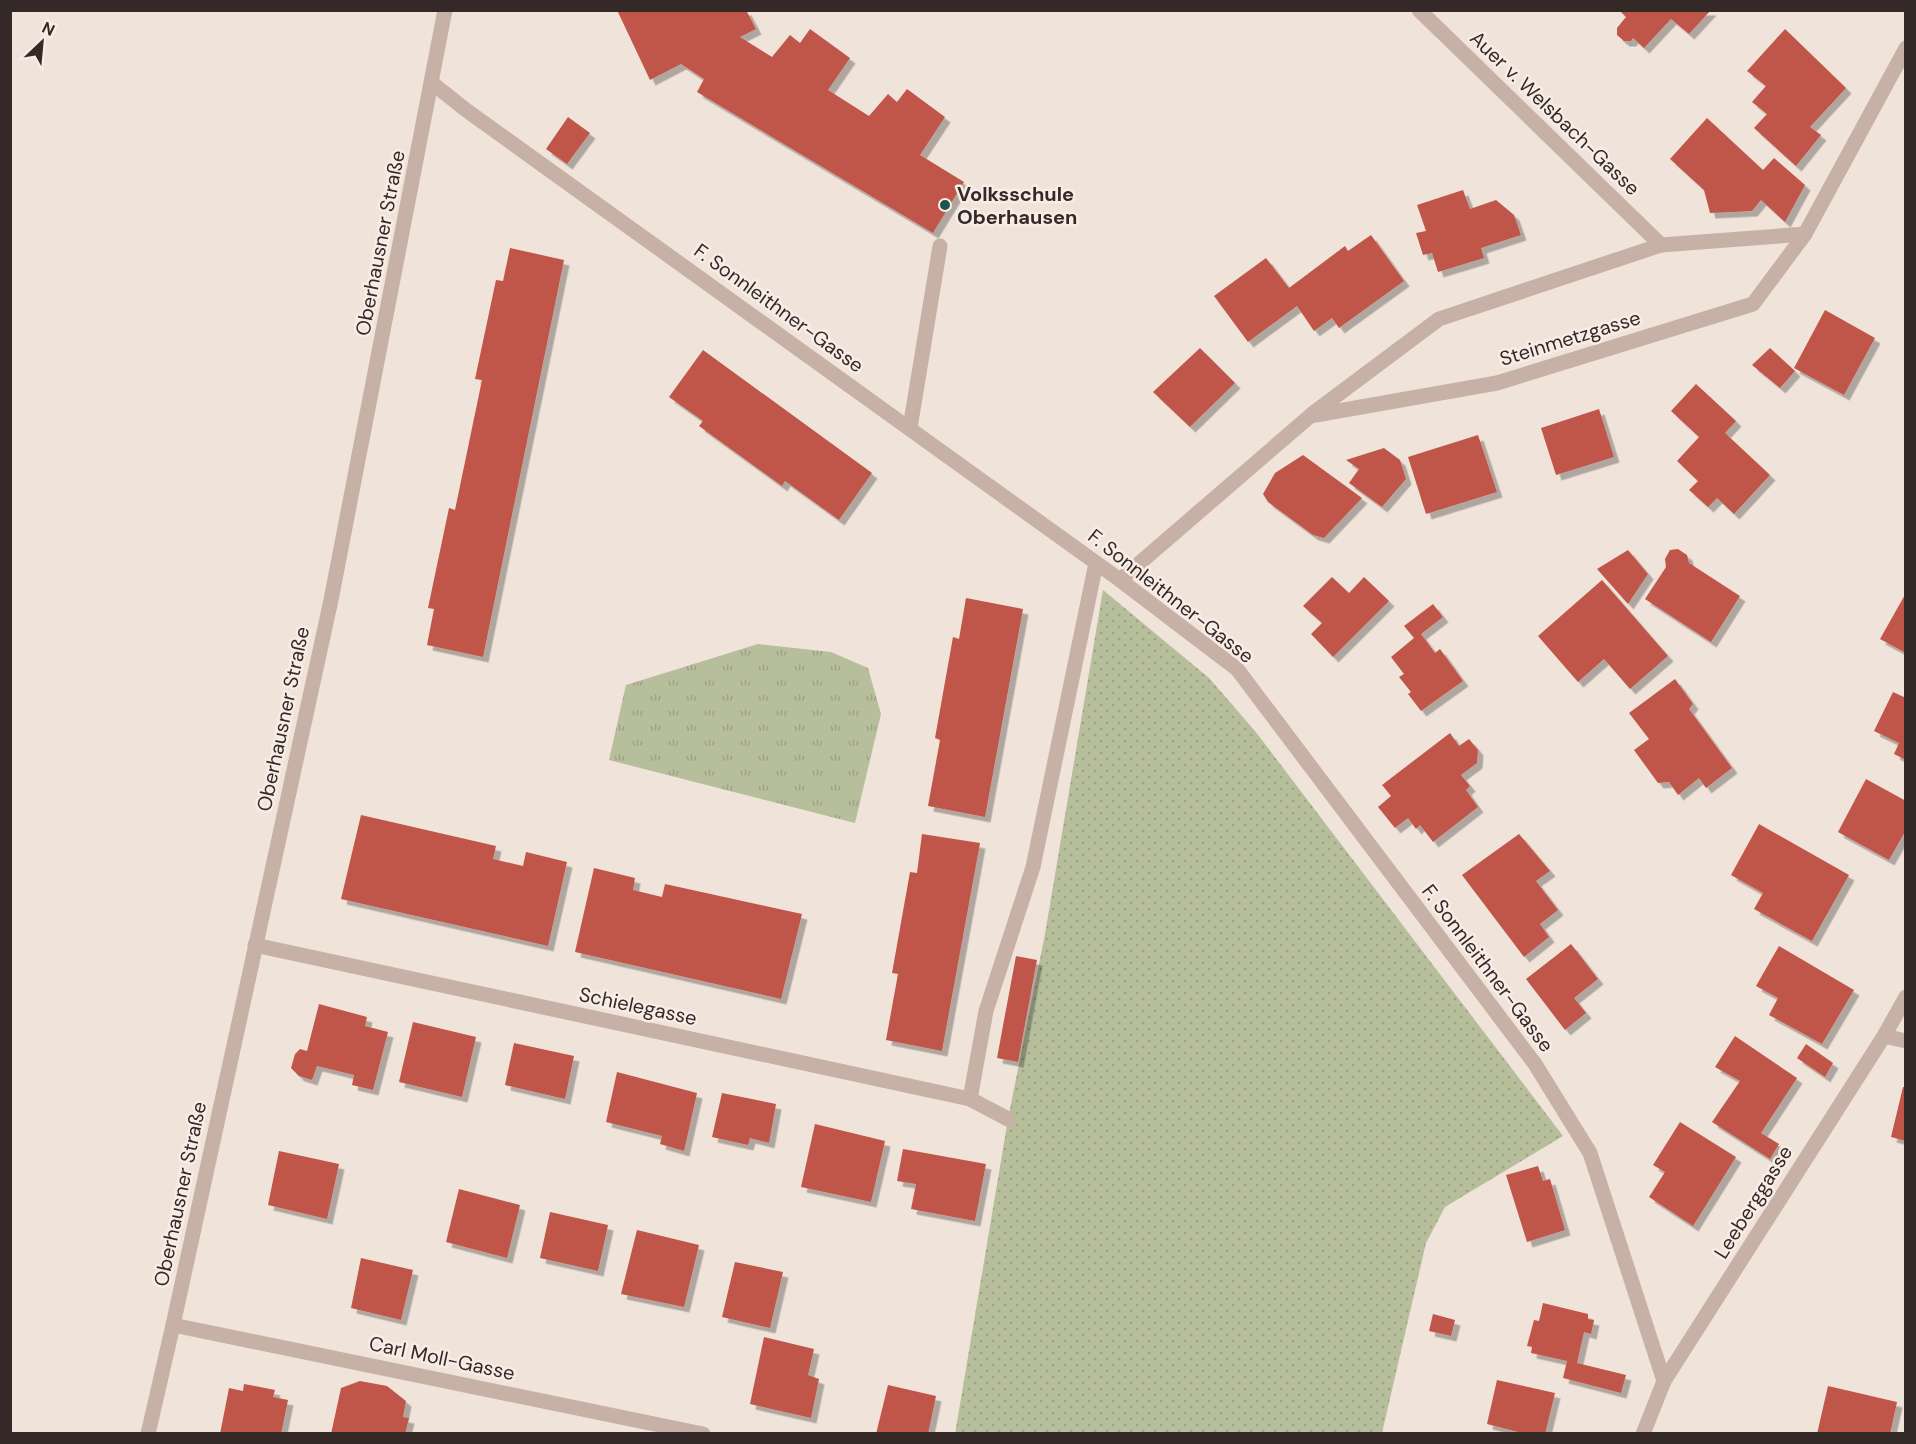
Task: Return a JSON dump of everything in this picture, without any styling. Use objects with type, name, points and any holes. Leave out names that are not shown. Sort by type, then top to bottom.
[{"type":"street","name":"Oberhausner Straße","points":[[148,1434],[331,600],[445,10]]},
{"type":"street","name":"Auer v. Welsbach-Gasse","points":[[1419,10],[1661,245]]},
{"type":"street","name":"Steinmetzgasse","points":[[1310,416],[1497,383],[1753,304],[1805,234],[1905,48]]},
{"type":"street","name":"F. Sonnleithner-Gasse","points":[[432,83],[466,110],[1120,580],[1237,669],[1535,1064],[1590,1153],[1664,1381]]},
{"type":"street","points":[[1120,580],[1310,416],[1439,319],[1661,245],[1805,234]]},
{"type":"street","points":[[910,428],[940,246]]},
{"type":"street","points":[[970,1099],[986,1011],[1033,867],[1096,563]]},
{"type":"street","name":"Schielegasse","points":[[255,945],[970,1099],[1008,1119]]},
{"type":"street","name":"Leeberggasse","points":[[1643,1434],[1664,1381],[1884,1036],[1905,997]]},
{"type":"street","points":[[1884,1036],[1905,1041]]},
{"type":"street","name":"Carl Moll-Gasse","points":[[173,1325],[703,1434]]},
{"type":"green space","points":[[1103,590],[1209,678],[1255,731],[1563,1136],[1445,1207],[1426,1243],[1382,1433],[955,1434],[1008,1119],[1045,934]]},
{"type":"green space","points":[[758,644],[831,652],[868,668],[881,714],[855,823],[609,760],[626,685]]},
{"type":"building","points":[[617,10],[746,10],[756,29],[740,37],[772,57],[790,35],[800,43],[810,29],[850,58],[828,90],[869,116],[888,94],[897,102],[907,89],[945,117],[920,155],[964,182],[933,233],[697,92],[704,79],[681,64],[650,80]]},
{"type":"building","points":[[1619,10],[1711,10],[1689,34],[1671,19],[1644,48],[1633,38],[1631,41],[1624,41],[1617,35],[1617,28],[1626,17]]},
{"type":"building","points":[[1785,29],[1846,88],[1810,127],[1821,135],[1796,166],[1754,128],[1767,114],[1752,102],[1766,86],[1747,71]]},
{"type":"building","points":[[568,117],[590,133],[567,164],[546,149]]},
{"type":"building","points":[[1707,118],[1763,170],[1774,158],[1805,185],[1785,222],[1761,200],[1752,211],[1710,213],[1704,190],[1670,159]]},
{"type":"building","points":[[1463,190],[1470,209],[1496,200],[1514,215],[1521,235],[1481,248],[1484,258],[1438,272],[1432,253],[1423,255],[1416,233],[1426,231],[1417,205]]},
{"type":"building","points":[[1371,235],[1404,281],[1339,328],[1332,318],[1314,331],[1297,306],[1248,342],[1214,296],[1266,258],[1289,288],[1345,246],[1348,251]]},
{"type":"building","points":[[510,248],[564,260],[483,657],[427,645],[434,609],[428,608],[449,508],[455,510],[482,380],[475,379],[496,280],[503,281]]},
{"type":"building","points":[[1825,310],[1875,338],[1844,395],[1794,368]]},
{"type":"building","points":[[1200,348],[1235,383],[1190,427],[1153,392]]},
{"type":"building","points":[[1770,348],[1795,371],[1780,388],[1752,365]]},
{"type":"building","points":[[703,350],[872,473],[839,520],[785,481],[782,486],[699,426],[703,421],[669,397]]},
{"type":"building","points":[[1696,384],[1736,421],[1725,433],[1770,475],[1734,514],[1717,498],[1708,507],[1689,490],[1698,481],[1677,461],[1699,437],[1671,411]]},
{"type":"building","points":[[1599,409],[1614,457],[1556,475],[1541,428]]},
{"type":"building","points":[[1478,435],[1497,492],[1426,514],[1408,457]]},
{"type":"building","points":[[1384,448],[1400,460],[1406,479],[1382,507],[1349,483],[1359,469],[1346,460]]},
{"type":"building","points":[[1303,455],[1362,498],[1324,538],[1313,535],[1268,502],[1263,494],[1275,473]]},
{"type":"building","points":[[1678,549],[1687,555],[1689,563],[1740,596],[1711,642],[1645,599],[1666,567],[1665,559],[1670,550]]},
{"type":"building","points":[[1628,550],[1648,574],[1628,604],[1597,569]]},
{"type":"building","points":[[1332,577],[1349,593],[1364,577],[1389,601],[1333,657],[1311,634],[1322,623],[1303,606]]},
{"type":"building","points":[[1602,580],[1668,656],[1630,689],[1604,659],[1578,682],[1538,636]]},
{"type":"building","points":[[1906,593],[1906,653],[1880,639]]},
{"type":"building","points":[[966,598],[1023,609],[985,817],[928,806],[940,740],[935,738],[953,637],[959,639]]},
{"type":"building","points":[[1433,604],[1443,617],[1421,634],[1435,653],[1440,649],[1463,681],[1421,711],[1408,694],[1411,692],[1399,677],[1404,674],[1391,657],[1414,638],[1404,626]]},
{"type":"building","points":[[1675,679],[1693,704],[1689,709],[1732,768],[1706,788],[1699,778],[1678,795],[1669,782],[1658,783],[1634,750],[1649,739],[1629,713]]},
{"type":"building","points":[[1893,692],[1906,698],[1906,760],[1894,754],[1899,743],[1874,731]]},
{"type":"building","points":[[1450,733],[1459,746],[1469,739],[1478,750],[1477,763],[1461,775],[1470,786],[1466,790],[1478,807],[1433,842],[1420,825],[1416,829],[1408,818],[1395,828],[1378,807],[1391,796],[1382,785]]},
{"type":"building","points":[[1866,779],[1906,801],[1906,830],[1889,860],[1838,832]]},
{"type":"building","points":[[361,815],[496,846],[493,859],[523,866],[526,852],[567,862],[548,946],[341,899]]},
{"type":"building","points":[[1759,824],[1849,875],[1812,941],[1754,909],[1763,893],[1731,875]]},
{"type":"building","points":[[922,834],[980,843],[942,1051],[886,1040],[898,974],[892,973],[910,872],[917,873]]},
{"type":"building","points":[[1519,834],[1550,871],[1536,881],[1558,910],[1540,924],[1549,937],[1524,957],[1462,875]]},
{"type":"building","points":[[594,868],[635,878],[633,890],[662,897],[665,884],[802,914],[781,999],[575,952]]},
{"type":"building","points":[[1571,944],[1598,979],[1574,998],[1586,1013],[1565,1030],[1526,979]]},
{"type":"building","points":[[1779,946],[1854,990],[1822,1044],[1769,1015],[1778,998],[1756,986]]},
{"type":"building","points":[[1016,956],[1037,960],[1018,1062],[997,1058]]},
{"type":"building","points":[[319,1004],[367,1017],[365,1026],[388,1032],[373,1090],[352,1085],[354,1075],[317,1066],[312,1080],[299,1076],[291,1068],[295,1054],[300,1049],[307,1051]]},
{"type":"building","points":[[413,1022],[476,1037],[462,1097],[399,1082]]},
{"type":"building","points":[[1735,1036],[1797,1078],[1761,1133],[1779,1144],[1770,1159],[1712,1122],[1740,1081],[1715,1067]]},
{"type":"building","points":[[514,1043],[574,1056],[565,1099],[505,1085]]},
{"type":"building","points":[[1806,1044],[1833,1063],[1825,1077],[1797,1058]]},
{"type":"building","points":[[617,1072],[697,1093],[684,1151],[660,1144],[662,1136],[606,1122]]},
{"type":"building","points":[[1903,1087],[1906,1087],[1906,1141],[1891,1137]]},
{"type":"building","points":[[722,1093],[776,1104],[769,1143],[750,1138],[748,1145],[712,1137]]},
{"type":"building","points":[[1680,1122],[1736,1157],[1693,1226],[1649,1197],[1665,1172],[1653,1165]]},
{"type":"building","points":[[815,1124],[885,1141],[871,1202],[801,1187]]},
{"type":"building","points":[[903,1149],[986,1164],[975,1221],[911,1209],[916,1184],[897,1181]]},
{"type":"building","points":[[279,1151],[339,1164],[327,1219],[268,1205]]},
{"type":"building","points":[[1538,1166],[1543,1181],[1550,1179],[1565,1230],[1527,1242],[1506,1175]]},
{"type":"building","points":[[459,1189],[520,1205],[507,1258],[446,1242]]},
{"type":"building","points":[[550,1212],[608,1225],[598,1271],[540,1258]]},
{"type":"building","points":[[637,1230],[699,1245],[684,1307],[621,1294]]},
{"type":"building","points":[[361,1258],[413,1270],[401,1320],[351,1308]]},
{"type":"building","points":[[735,1262],[783,1272],[770,1328],[722,1317]]},
{"type":"building","points":[[1543,1303],[1588,1314],[1588,1319],[1594,1320],[1591,1334],[1584,1332],[1577,1363],[1626,1375],[1621,1393],[1563,1378],[1567,1361],[1531,1353],[1532,1347],[1527,1346],[1534,1320],[1539,1321]]},
{"type":"building","points":[[1433,1314],[1455,1320],[1451,1336],[1429,1331]]},
{"type":"building","points":[[764,1337],[814,1349],[808,1375],[819,1379],[811,1418],[750,1404]]},
{"type":"building","points":[[1497,1380],[1555,1393],[1545,1434],[1526,1434],[1487,1424]]},
{"type":"building","points":[[360,1381],[387,1386],[406,1401],[403,1417],[409,1418],[405,1434],[331,1434],[341,1388]]},
{"type":"building","points":[[244,1384],[275,1390],[273,1397],[288,1400],[281,1434],[220,1434],[229,1388],[243,1391]]},
{"type":"building","points":[[888,1385],[936,1396],[928,1434],[876,1434]]},
{"type":"building","points":[[1828,1386],[1897,1402],[1890,1434],[1817,1434]]},
{"type":"place","name":"Volksschule Oberhausen","points":[[945,205]]}]
